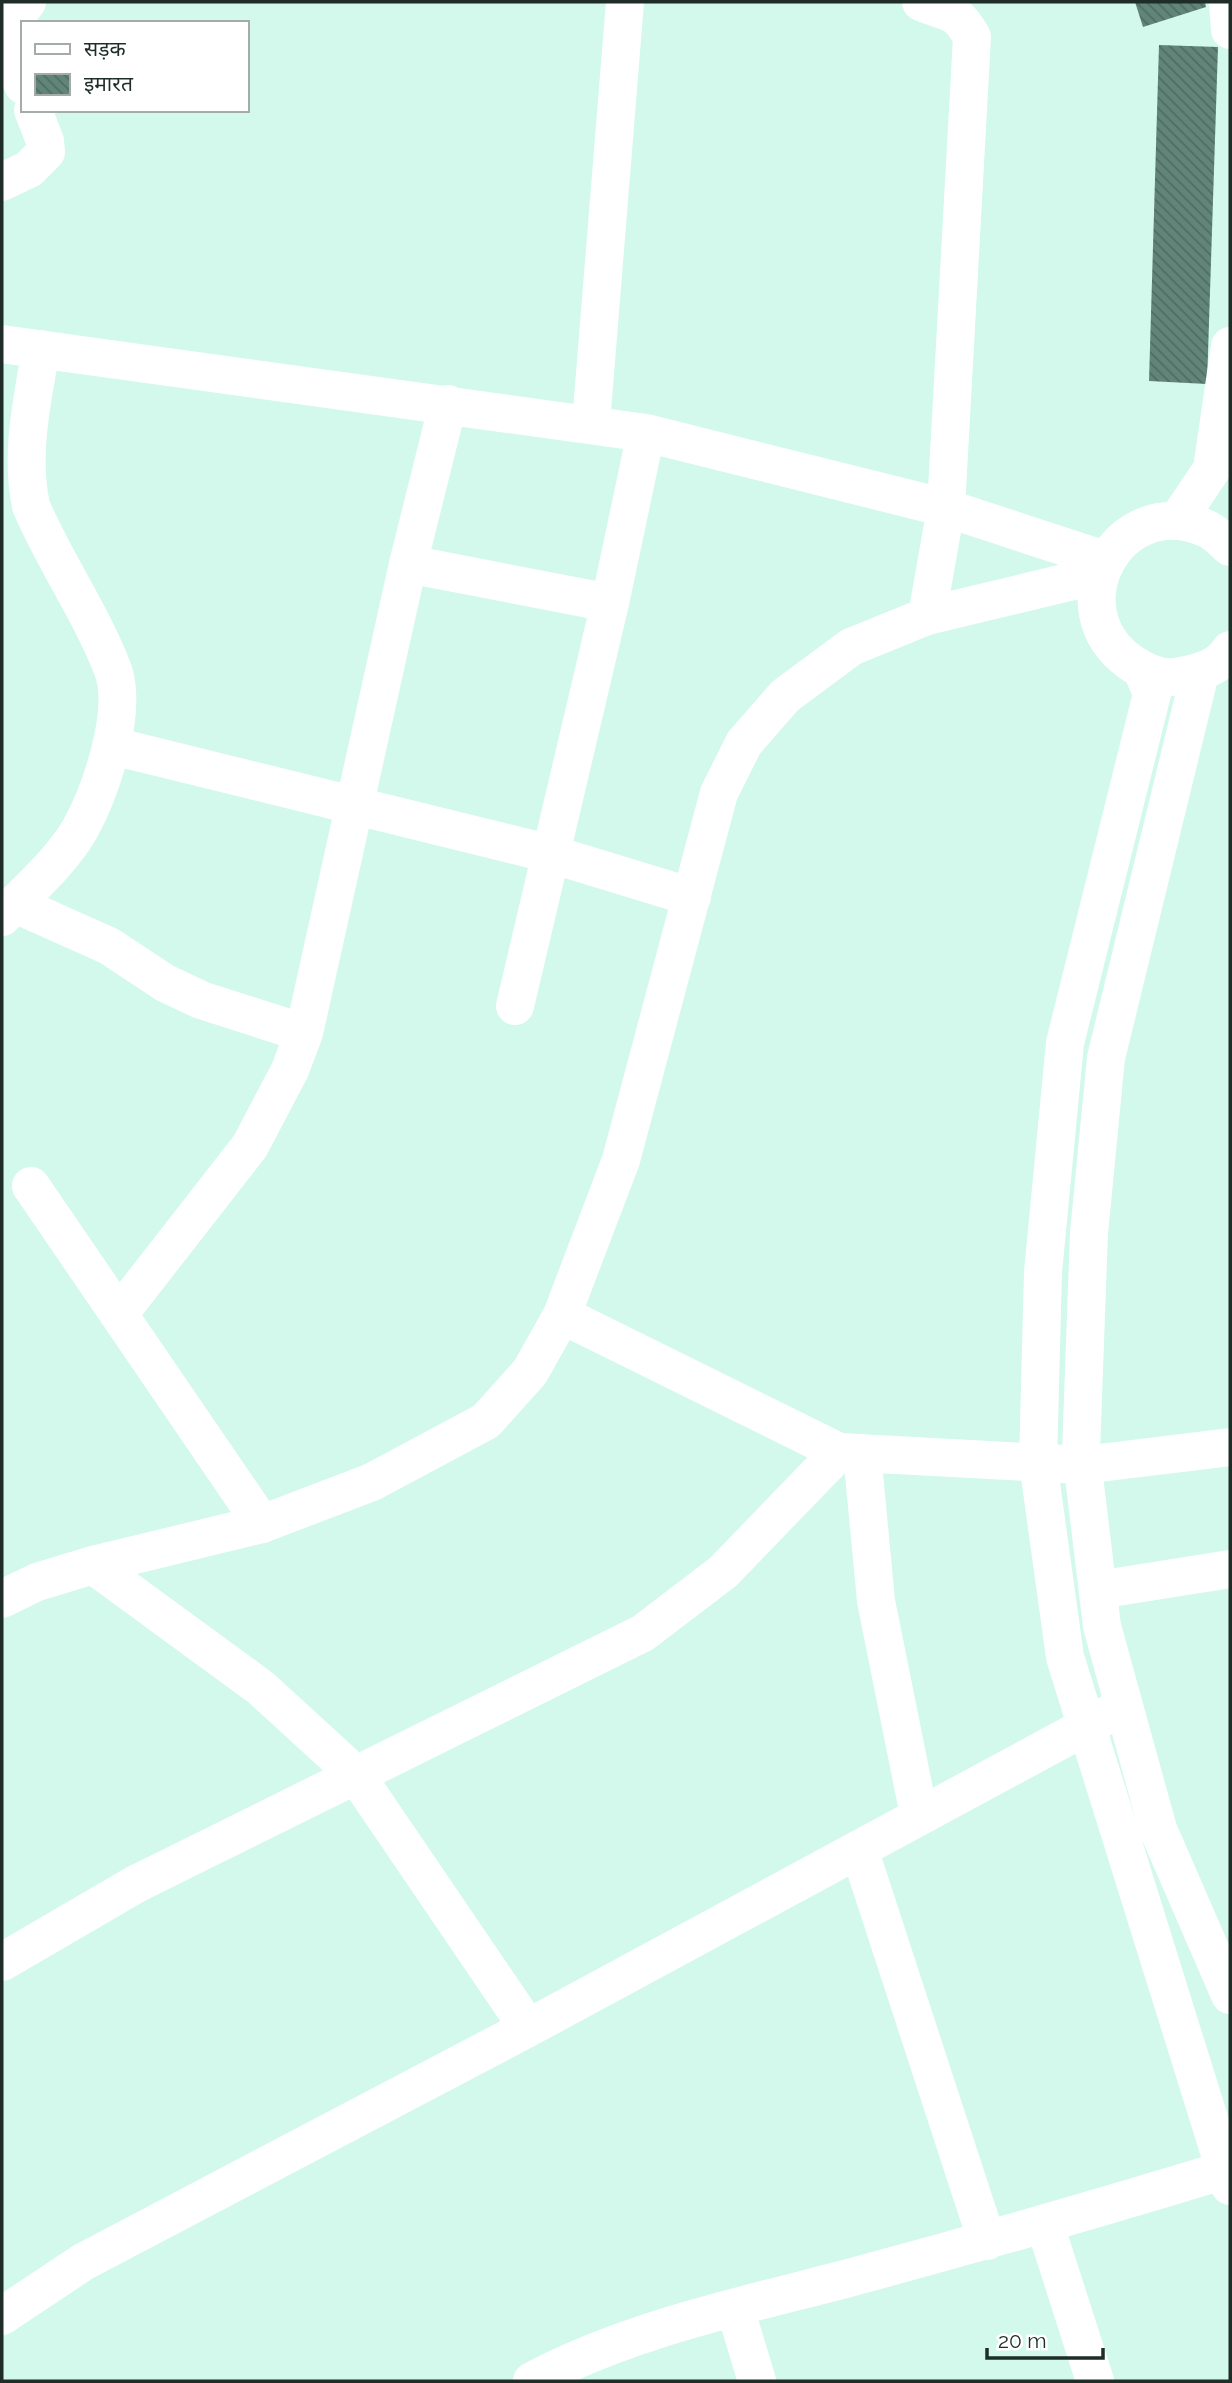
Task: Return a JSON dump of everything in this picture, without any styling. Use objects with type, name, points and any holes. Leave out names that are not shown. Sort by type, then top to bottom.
[{"type":"street","points":[[21,79],[6,36],[6,24],[27,2]]},
{"type":"street","points":[[921,2],[948,9],[961,17],[972,37],[946,508],[927,616]]},
{"type":"street","points":[[1228,2],[1230,30]]},
{"type":"street","points":[[591,423],[618,5]]},
{"type":"street","points":[[2,182],[29,169],[46,152],[45,141],[34,112]]},
{"type":"street","points":[[2,344],[591,423],[646,433],[946,508],[1102,567]]},
{"type":"street","points":[[1177,521],[1212,469],[1230,346]]},
{"type":"street","points":[[41,349],[25,448],[26,481],[31,506],[114,672],[117,714],[113,746],[80,829],[8,911],[109,946],[165,983],[201,1000],[304,1033]]},
{"type":"street","points":[[119,1314],[250,1146],[290,1070],[304,1033],[408,564],[448,404]]},
{"type":"street","points":[[516,1006],[610,603],[646,433]]},
{"type":"street","points":[[1222,660],[1170,678],[1143,672],[1115,652],[1099,626],[1102,567],[1121,540],[1146,526],[1177,521],[1206,528],[1230,546]]},
{"type":"street","points":[[408,564],[610,603]]},
{"type":"street","points":[[2,1599],[37,1582],[93,1565],[262,1524],[372,1482],[486,1421],[530,1372],[562,1315],[621,1160],[719,793],[744,743],[785,696],[851,647],[927,616],[1102,567]]},
{"type":"street","points":[[1222,660],[1106,1058],[1088,1233],[1083,1465],[1102,1626],[1158,1829],[1225,1971]]},
{"type":"street","points":[[533,2381],[570,2361],[639,2336],[735,2308],[1228,2178],[1065,1657],[1038,1462],[1043,1272],[1065,1043],[1152,694],[1143,672]]},
{"type":"street","points":[[113,746],[551,854],[692,897]]},
{"type":"street","points":[[31,1186],[262,1524]]},
{"type":"street","points":[[562,1315],[851,1452],[1083,1465],[1230,1447]]},
{"type":"street","points":[[2,1962],[136,1884],[643,1633],[723,1572],[851,1452]]},
{"type":"street","points":[[851,1452],[876,1601],[919,1815]]},
{"type":"street","points":[[93,1565],[261,1688],[356,1775],[528,2028]]},
{"type":"street","points":[[1098,1590],[1230,1569]]},
{"type":"street","points":[[2,2316],[83,2262],[528,2028],[1124,1706]]},
{"type":"street","points":[[859,1849],[987,2241]]},
{"type":"street","points":[[1045,2225],[1095,2381]]},
{"type":"street","points":[[735,2308],[757,2381]]},
{"type":"building","points":[[1135,2],[1205,2],[1206,7],[1143,27]]},
{"type":"building","points":[[1159,45],[1218,47],[1207,384],[1149,381]]}]
